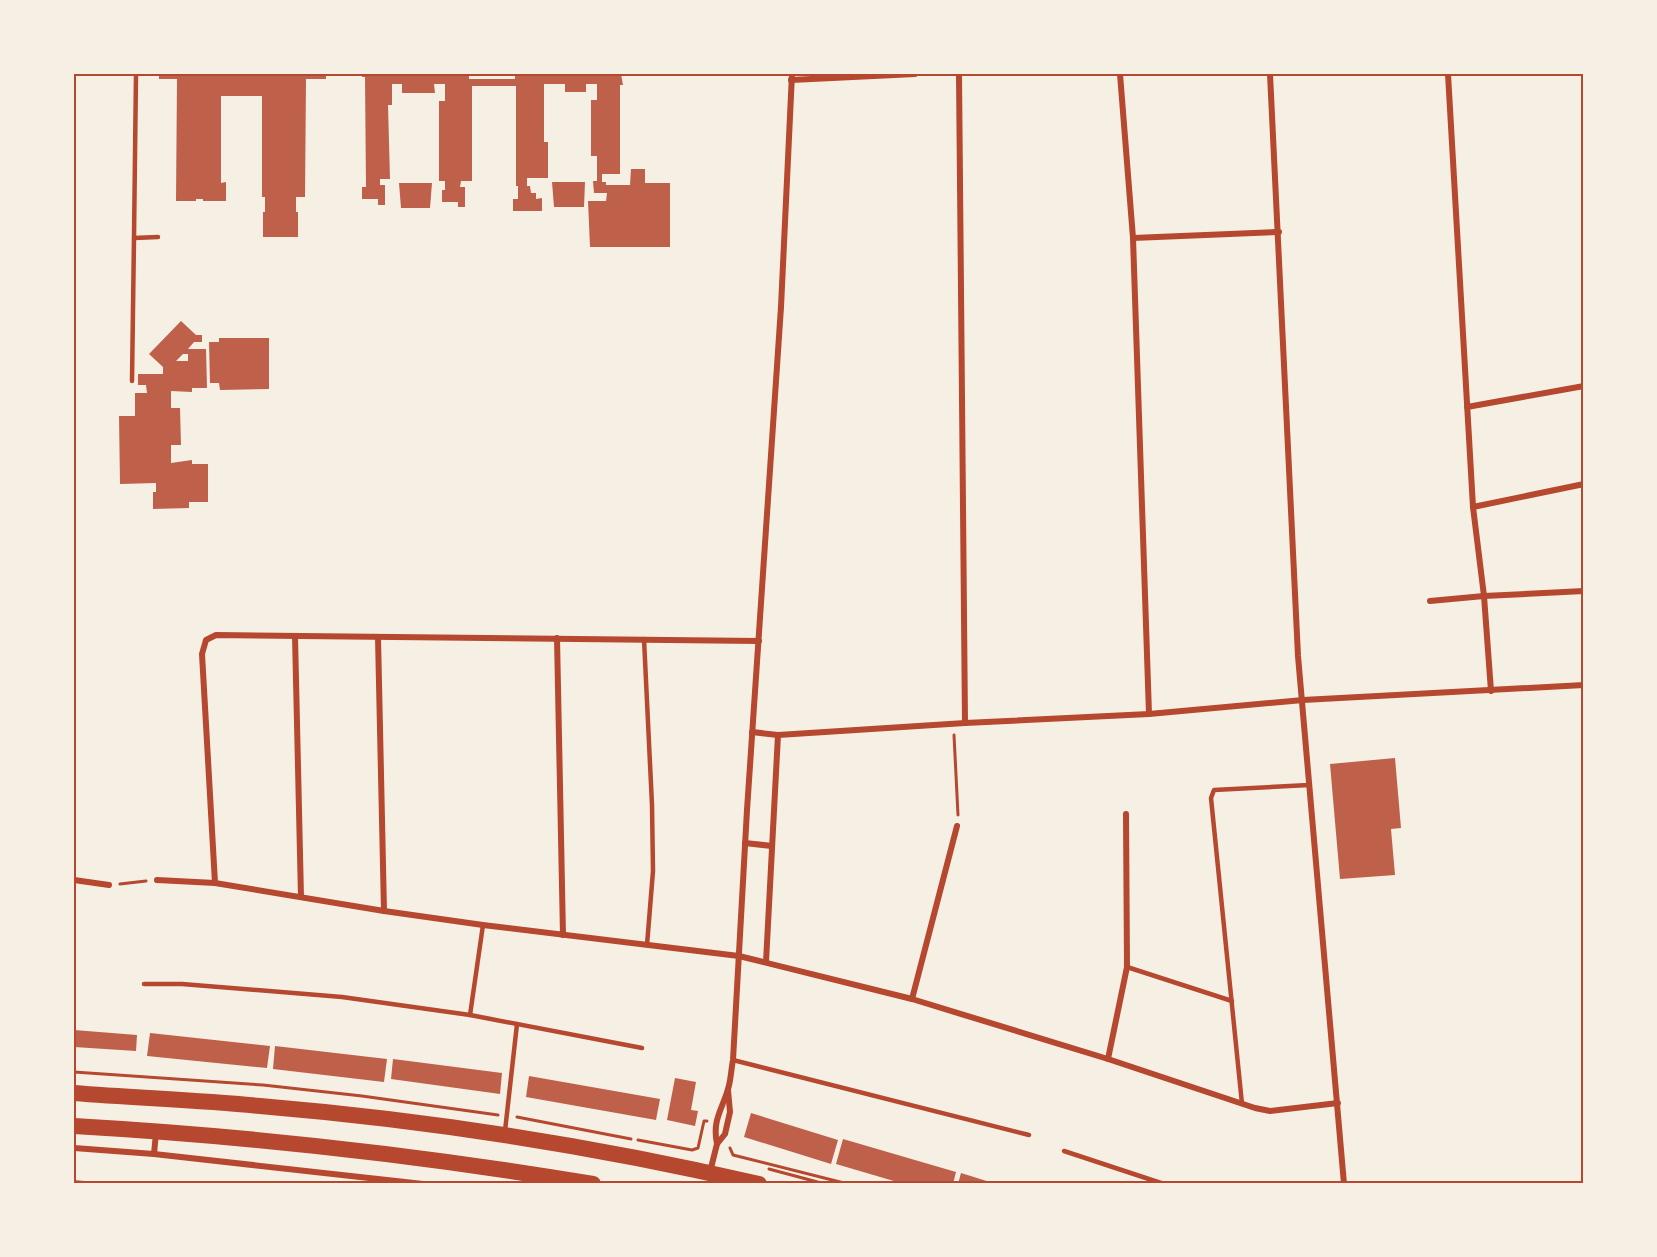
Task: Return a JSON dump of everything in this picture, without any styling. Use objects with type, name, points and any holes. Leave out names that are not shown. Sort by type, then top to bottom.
[{"type":"highway","points":[[74,1093],[261,1106],[360,1116],[505,1135],[710,1172],[764,1176]]},
{"type":"highway","points":[[74,1126],[356,1149],[500,1168],[592,1184]]},
{"type":"street","points":[[717,1144],[725,1134],[730,1112],[728,1090],[733,1060],[752,732],[781,307],[792,77],[915,74]]},
{"type":"street","points":[[959,74],[965,723]]},
{"type":"street","points":[[1120,74],[1133,238],[1149,714]]},
{"type":"street","points":[[1270,74],[1298,656],[1344,1184]]},
{"type":"street","points":[[1448,74],[1473,507],[1484,596],[1491,691]]},
{"type":"street","points":[[1133,238],[1279,232]]},
{"type":"street","points":[[1467,407],[1584,386]]},
{"type":"street","points":[[1473,507],[1584,484]]},
{"type":"street","points":[[1430,602],[1484,596],[1584,591]]},
{"type":"street","points":[[215,883],[202,654],[206,640],[216,635],[759,641]]},
{"type":"street","points":[[295,636],[301,897]]},
{"type":"street","points":[[378,637],[384,911]]},
{"type":"street","points":[[557,638],[563,935]]},
{"type":"street","points":[[752,732],[778,735],[1149,714],[1303,700],[1584,686]]},
{"type":"street","points":[[766,962],[778,735]]},
{"type":"street","points":[[1108,1059],[1127,967],[1126,814]]},
{"type":"street","points":[[912,999],[957,826]]},
{"type":"street","points":[[745,843],[772,846]]},
{"type":"street","points":[[74,880],[109,885]]},
{"type":"street","points":[[157,880],[215,883],[483,925],[739,956],[912,999],[1270,1111],[1338,1103]]},
{"type":"street","points":[[710,1172],[717,1144],[715,1132],[719,1109],[728,1090]]},
{"type":"street","points":[[154,1154],[156,1131]]},
{"type":"street","points":[[74,1148],[154,1154],[423,1184]]},
{"type":"lane","points":[[132,381],[136,74]]},
{"type":"lane","points":[[134,238],[158,237]]},
{"type":"lane","points":[[644,639],[652,838],[652,888],[647,945]]},
{"type":"lane","points":[[1242,1104],[1211,798],[1214,790],[1309,785]]},
{"type":"lane","points":[[471,1015],[483,925]]},
{"type":"lane","points":[[1127,967],[1232,1001]]},
{"type":"lane","points":[[144,984],[182,984],[342,997],[471,1015],[642,1048]]},
{"type":"lane","points":[[505,1135],[517,1024]]},
{"type":"lane","points":[[733,1060],[1029,1135]]},
{"type":"lane","points":[[1064,1151],[1164,1184]]},
{"type":"path","points":[[954,724],[957,826]]},
{"type":"path","points":[[109,885],[157,880]]},
{"type":"path","points":[[74,1072],[137,1077]]},
{"type":"path","points":[[692,1150],[698,1148],[704,1121]]},
{"type":"path","points":[[732,1137],[730,1148],[736,1162]]},
{"type":"path","points":[[733,1155],[848,1184]]},
{"type":"path","points":[[764,1176],[825,1184]]},
{"type":"building","points":[[159,74],[326,74],[326,79],[306,79],[305,197],[296,197],[298,237],[263,237],[265,197],[262,197],[262,96],[221,96],[221,183],[226,182],[226,201],[196,199],[196,201],[176,201],[177,79],[159,79]]},
{"type":"building","points":[[362,74],[469,74],[469,79],[515,79],[515,74],[621,74],[623,85],[620,85],[620,174],[602,174],[602,182],[606,182],[606,185],[630,185],[631,169],[645,169],[645,183],[670,183],[670,247],[590,247],[588,201],[606,201],[607,193],[594,193],[593,181],[597,181],[597,156],[591,156],[591,100],[597,100],[597,84],[586,84],[586,92],[565,92],[565,84],[544,84],[544,142],[548,142],[548,178],[527,178],[527,186],[530,186],[531,193],[536,193],[536,199],[542,198],[542,211],[513,211],[513,199],[518,199],[516,86],[472,86],[472,181],[461,181],[460,187],[465,187],[465,207],[458,207],[458,202],[442,202],[445,181],[439,181],[439,101],[445,101],[445,84],[434,84],[435,93],[402,93],[402,84],[392,84],[392,105],[388,105],[390,179],[380,179],[380,185],[385,185],[385,205],[378,205],[378,199],[362,199],[362,187],[366,187],[365,77],[362,77]]},
{"type":"building","points":[[552,182],[585,182],[584,207],[554,207]]},
{"type":"building","points":[[399,183],[432,183],[430,208],[401,208]]},
{"type":"building","points":[[181,321],[196,335],[202,335],[202,342],[194,342],[188,349],[206,349],[207,388],[192,388],[192,392],[171,391],[171,408],[180,408],[181,445],[171,445],[171,463],[192,460],[192,464],[208,464],[208,502],[189,502],[189,508],[153,509],[153,492],[156,492],[156,483],[120,484],[119,416],[135,416],[135,393],[147,393],[146,385],[138,385],[138,374],[163,374],[163,367],[149,354]],"holes":[[[183,354],[188,354],[188,361],[176,361]]]},
{"type":"building","points":[[219,338],[269,338],[269,389],[220,390],[219,383],[210,383],[209,342],[219,342]]},
{"type":"building","points":[[1395,758],[1401,828],[1391,829],[1395,875],[1340,879],[1330,764]]},
{"type":"building","points":[[74,1030],[137,1035],[136,1051],[74,1047]]},
{"type":"building","points":[[150,1033],[270,1046],[267,1068],[147,1056]]},
{"type":"building","points":[[275,1046],[387,1059],[384,1082],[273,1069]]},
{"type":"building","points":[[393,1059],[502,1073],[500,1094],[391,1079]]},
{"type":"building","points":[[529,1076],[660,1099],[656,1120],[526,1097]]},
{"type":"building","points":[[675,1078],[696,1082],[691,1110],[698,1111],[695,1126],[667,1120]]},
{"type":"building","points":[[751,1113],[838,1140],[831,1164],[744,1137]]},
{"type":"building","points":[[843,1139],[956,1172],[953,1184],[904,1184],[836,1164]]},
{"type":"building","points":[[961,1173],[993,1183],[993,1184],[958,1184]]},
{"type":"building","points":[[75,1180],[94,1182],[94,1184],[74,1184]]}]
